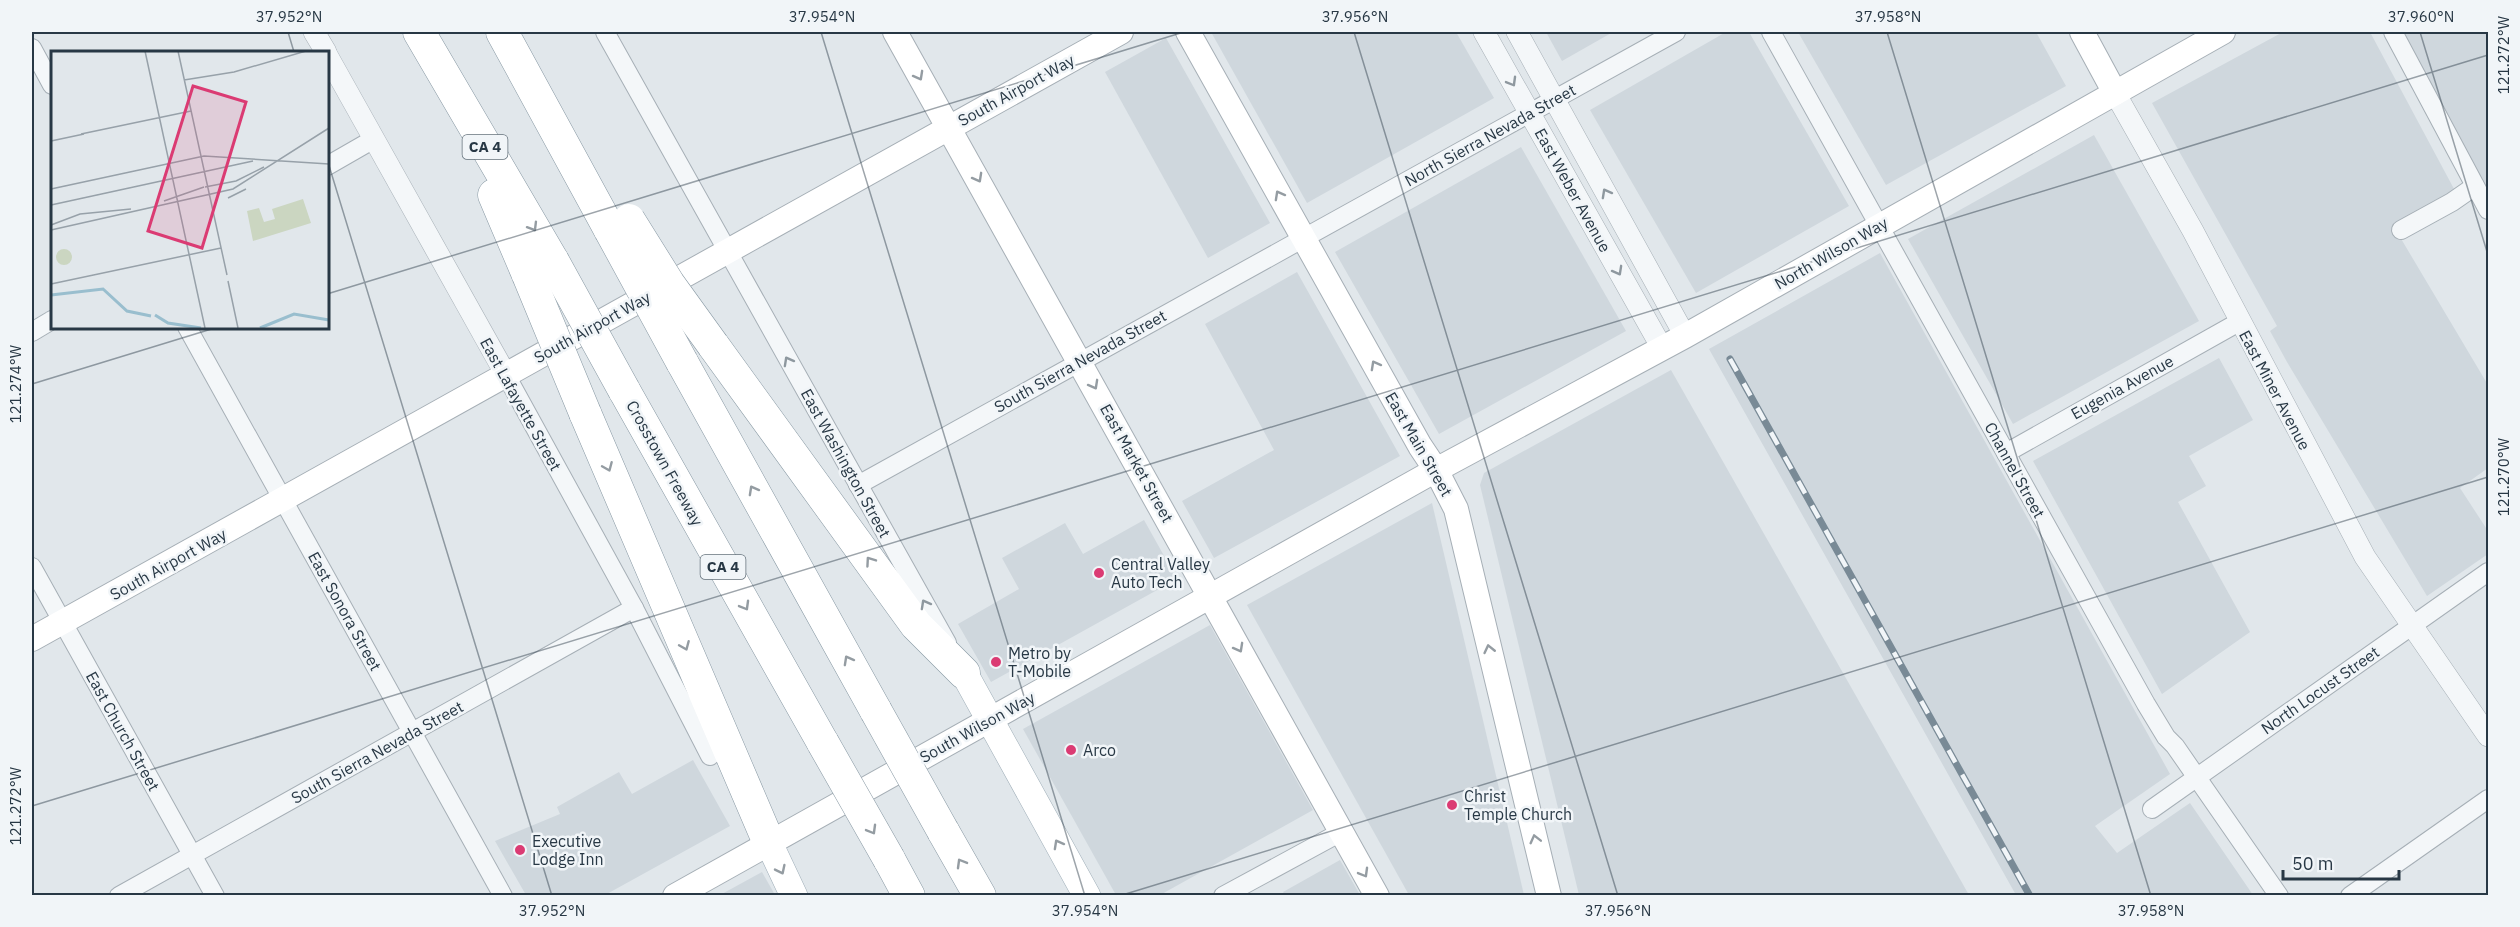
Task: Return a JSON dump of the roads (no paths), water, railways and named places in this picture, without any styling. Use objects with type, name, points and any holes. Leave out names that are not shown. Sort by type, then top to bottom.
[{"type":"highway","points":[[419,32],[449,86],[540,268],[585,413],[769,843]]},
{"type":"highway","points":[[504,35],[575,132],[682,362],[980,896]]},
{"type":"highway","points":[[620,225],[669,284],[915,626],[964,674]]},
{"type":"highway","name":"Crosstown Freeway","points":[[540,268],[624,390],[909,896]]},
{"type":"main road","name":"East Market Street","points":[[895,32],[1377,896]]},
{"type":"main road","name":"South Airport Way","points":[[32,639],[1121,32]]},
{"type":"main road","name":"East Main Street","points":[[1188,32],[1456,509],[1549,896]]},
{"type":"main road","name":"East Miner Avenue","points":[[2082,32],[2115,93]]},
{"type":"main road","name":"North Wilson Way","points":[[1436,470],[1685,336],[2223,32]]},
{"type":"main road","name":"South Wilson Way","points":[[675,896],[1436,470]]},
{"type":"main road","name":"East Washington Street","points":[[964,674],[1087,896]]},
{"type":"main road","points":[[769,843],[794,896]]},
{"type":"street","name":"East Lafayette Street","points":[[314,32],[324,51]]},
{"type":"street","name":"East Washington Street","points":[[604,32],[964,674]]},
{"type":"street","name":"East Weber Avenue","points":[[1484,32],[1662,348]]},
{"type":"street","name":"East Weber Avenue","points":[[1517,32],[1685,336]]},
{"type":"street","name":"North Sierra Nevada Street","points":[[1303,238],[1676,32]]},
{"type":"street","name":"Channel Street","points":[[1771,32],[2146,704],[2166,737],[2197,777],[2279,896]]},
{"type":"street","points":[[2393,32],[2488,210]]},
{"type":"street","points":[[32,48],[51,83]]},
{"type":"street","name":"East Lafayette Street","points":[[328,58],[634,608],[710,756]]},
{"type":"street","name":"East Miner Avenue","points":[[2115,93],[2193,231],[2364,556],[2410,626],[2488,736]]},
{"type":"street","points":[[328,165],[374,139]]},
{"type":"street","points":[[2401,230],[2452,202],[2475,186]]},
{"type":"street","name":"South Sierra Nevada Street","points":[[858,485],[1303,238]]},
{"type":"street","points":[[32,332],[51,321]]},
{"type":"street","name":"Eugenia Avenue","points":[[2006,453],[2239,322]]},
{"type":"street","name":"East Sonora Street","points":[[188,328],[503,896]]},
{"type":"street","name":"East Church Street","points":[[32,567],[215,896]]},
{"type":"street","name":"North Locust Street","points":[[2152,809],[2488,572]]},
{"type":"street","name":"South Sierra Nevada Street","points":[[119,896],[634,608]]},
{"type":"street","points":[[2350,896],[2488,799]]},
{"type":"street","points":[[1223,896],[1341,832]]},
{"type":"railway","points":[[1730,359],[2030,896]]},
{"type":"place","name":"Central Valley Auto Tech","points":[[1099,573]]},
{"type":"place","name":"Metro by T-Mobile","points":[[996,662]]},
{"type":"place","name":"Arco","points":[[1071,750]]},
{"type":"place","name":"Christ Temple Church","points":[[1452,805]]},
{"type":"place","name":"Executive Lodge Inn","points":[[520,850]]}]
